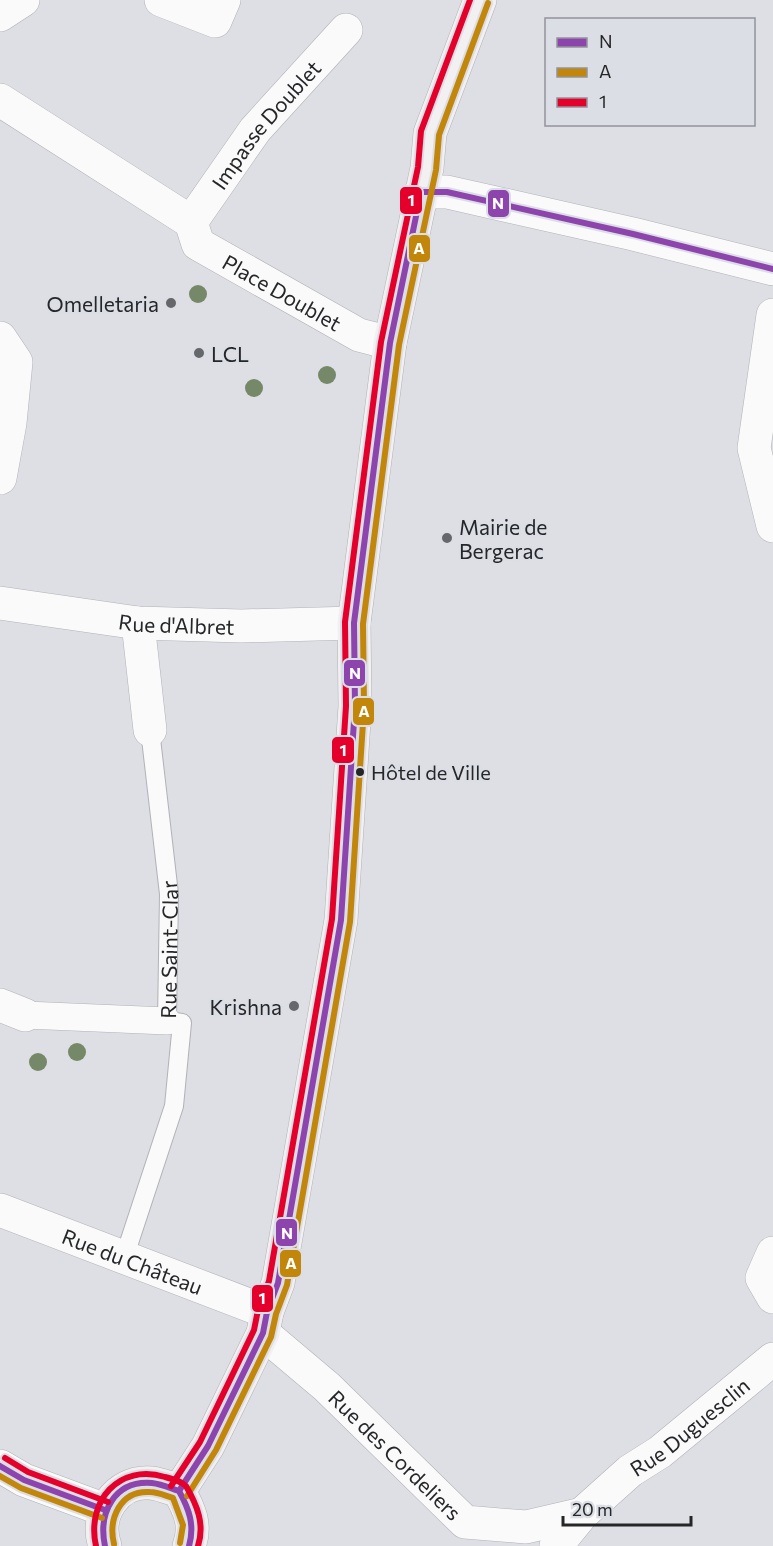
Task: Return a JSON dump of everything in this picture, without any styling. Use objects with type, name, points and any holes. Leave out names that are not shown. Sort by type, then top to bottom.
[{"type":"main road","points":[[178,1491],[208,1446],[265,1323],[278,1283],[341,920],[355,706],[354,623],[390,343],[427,168],[430,134],[480,0]]},
{"type":"main road","points":[[105,1546],[101,1524],[105,1510],[113,1498],[138,1484],[152,1483],[178,1491],[188,1507],[193,1521],[193,1536],[189,1546]]},
{"type":"street","points":[[0,15],[23,0]]},
{"type":"street","points":[[160,0],[215,21],[224,0]]},
{"type":"street","name":"Impasse Doublet","points":[[191,222],[255,130],[346,30]]},
{"type":"street","points":[[0,100],[191,222]]},
{"type":"street","points":[[421,192],[447,192],[633,234],[773,269]]},
{"type":"street","name":"Place Doublet","points":[[191,222],[198,244],[359,335],[390,343]]},
{"type":"street","points":[[773,315],[754,448],[773,526]]},
{"type":"street","points":[[0,478],[10,423],[8,350]]},
{"type":"street","name":"Rue d'Albret","points":[[0,603],[138,623],[241,626],[354,623]]},
{"type":"street","name":"Rue Saint-Clar","points":[[138,623],[150,730]]},
{"type":"street","points":[[12,1010],[167,1021]]},
{"type":"street","name":"Rue du Château","points":[[0,1210],[124,1258],[265,1323]]},
{"type":"street","points":[[773,1253],[762,1278],[773,1297]]},
{"type":"street","name":"Rue des Cordeliers","points":[[265,1323],[327,1387],[465,1521],[526,1527],[582,1514]]},
{"type":"street","name":"Rue Duguesclin","points":[[555,1546],[582,1514],[630,1471],[660,1452],[773,1359]]},
{"type":"street","points":[[0,1467],[24,1480],[105,1510]]},
{"type":"lane","name":"Rue Saint-Clar","points":[[124,1258],[174,1106],[182,1023],[167,1021],[169,894],[150,730]]},
{"type":"transit line","name":"1","points":[[171,1486],[200,1442],[254,1330],[258,1310],[269,1281],[332,919],[346,706],[345,622],[381,342],[418,167],[421,131],[470,0]]},
{"type":"transit line","name":"A","points":[[187,1496],[216,1450],[271,1337],[276,1314],[287,1285],[350,922],[364,707],[363,624],[399,345],[436,170],[439,135],[488,3]]},
{"type":"transit line","name":"N","points":[[179,1491],[208,1446],[263,1333],[267,1312],[278,1283],[341,920],[355,706],[354,623],[390,343],[421,192],[447,192],[633,234],[773,269]]},
{"type":"transit line","name":"1","points":[[5,1458],[28,1472],[108,1502]]},
{"type":"transit line","name":"N","points":[[0,1466],[24,1480],[105,1510]]},
{"type":"transit line","name":"1","points":[[96,1546],[94,1530],[96,1514],[101,1501],[120,1481],[148,1474],[174,1479],[186,1486],[199,1515],[201,1530],[198,1546]]},
{"type":"transit line","name":"A","points":[[0,1476],[21,1488],[102,1518]]},
{"type":"transit line","name":"N","points":[[105,1546],[104,1522],[112,1501],[119,1493],[139,1483],[152,1483],[179,1491],[190,1517],[189,1546]]},
{"type":"transit line","name":"A","points":[[114,1544],[113,1525],[118,1508],[131,1496],[150,1492],[173,1498],[183,1525],[180,1543]]},
{"type":"place","name":"Omelletaria","points":[[171,303]]},
{"type":"place","name":"LCL","points":[[199,353]]},
{"type":"place","name":"Mairie de Bergerac","points":[[447,538]]},
{"type":"place","name":"Hôtel de Ville","points":[[360,772]]},
{"type":"place","name":"Krishna","points":[[294,1006]]}]
